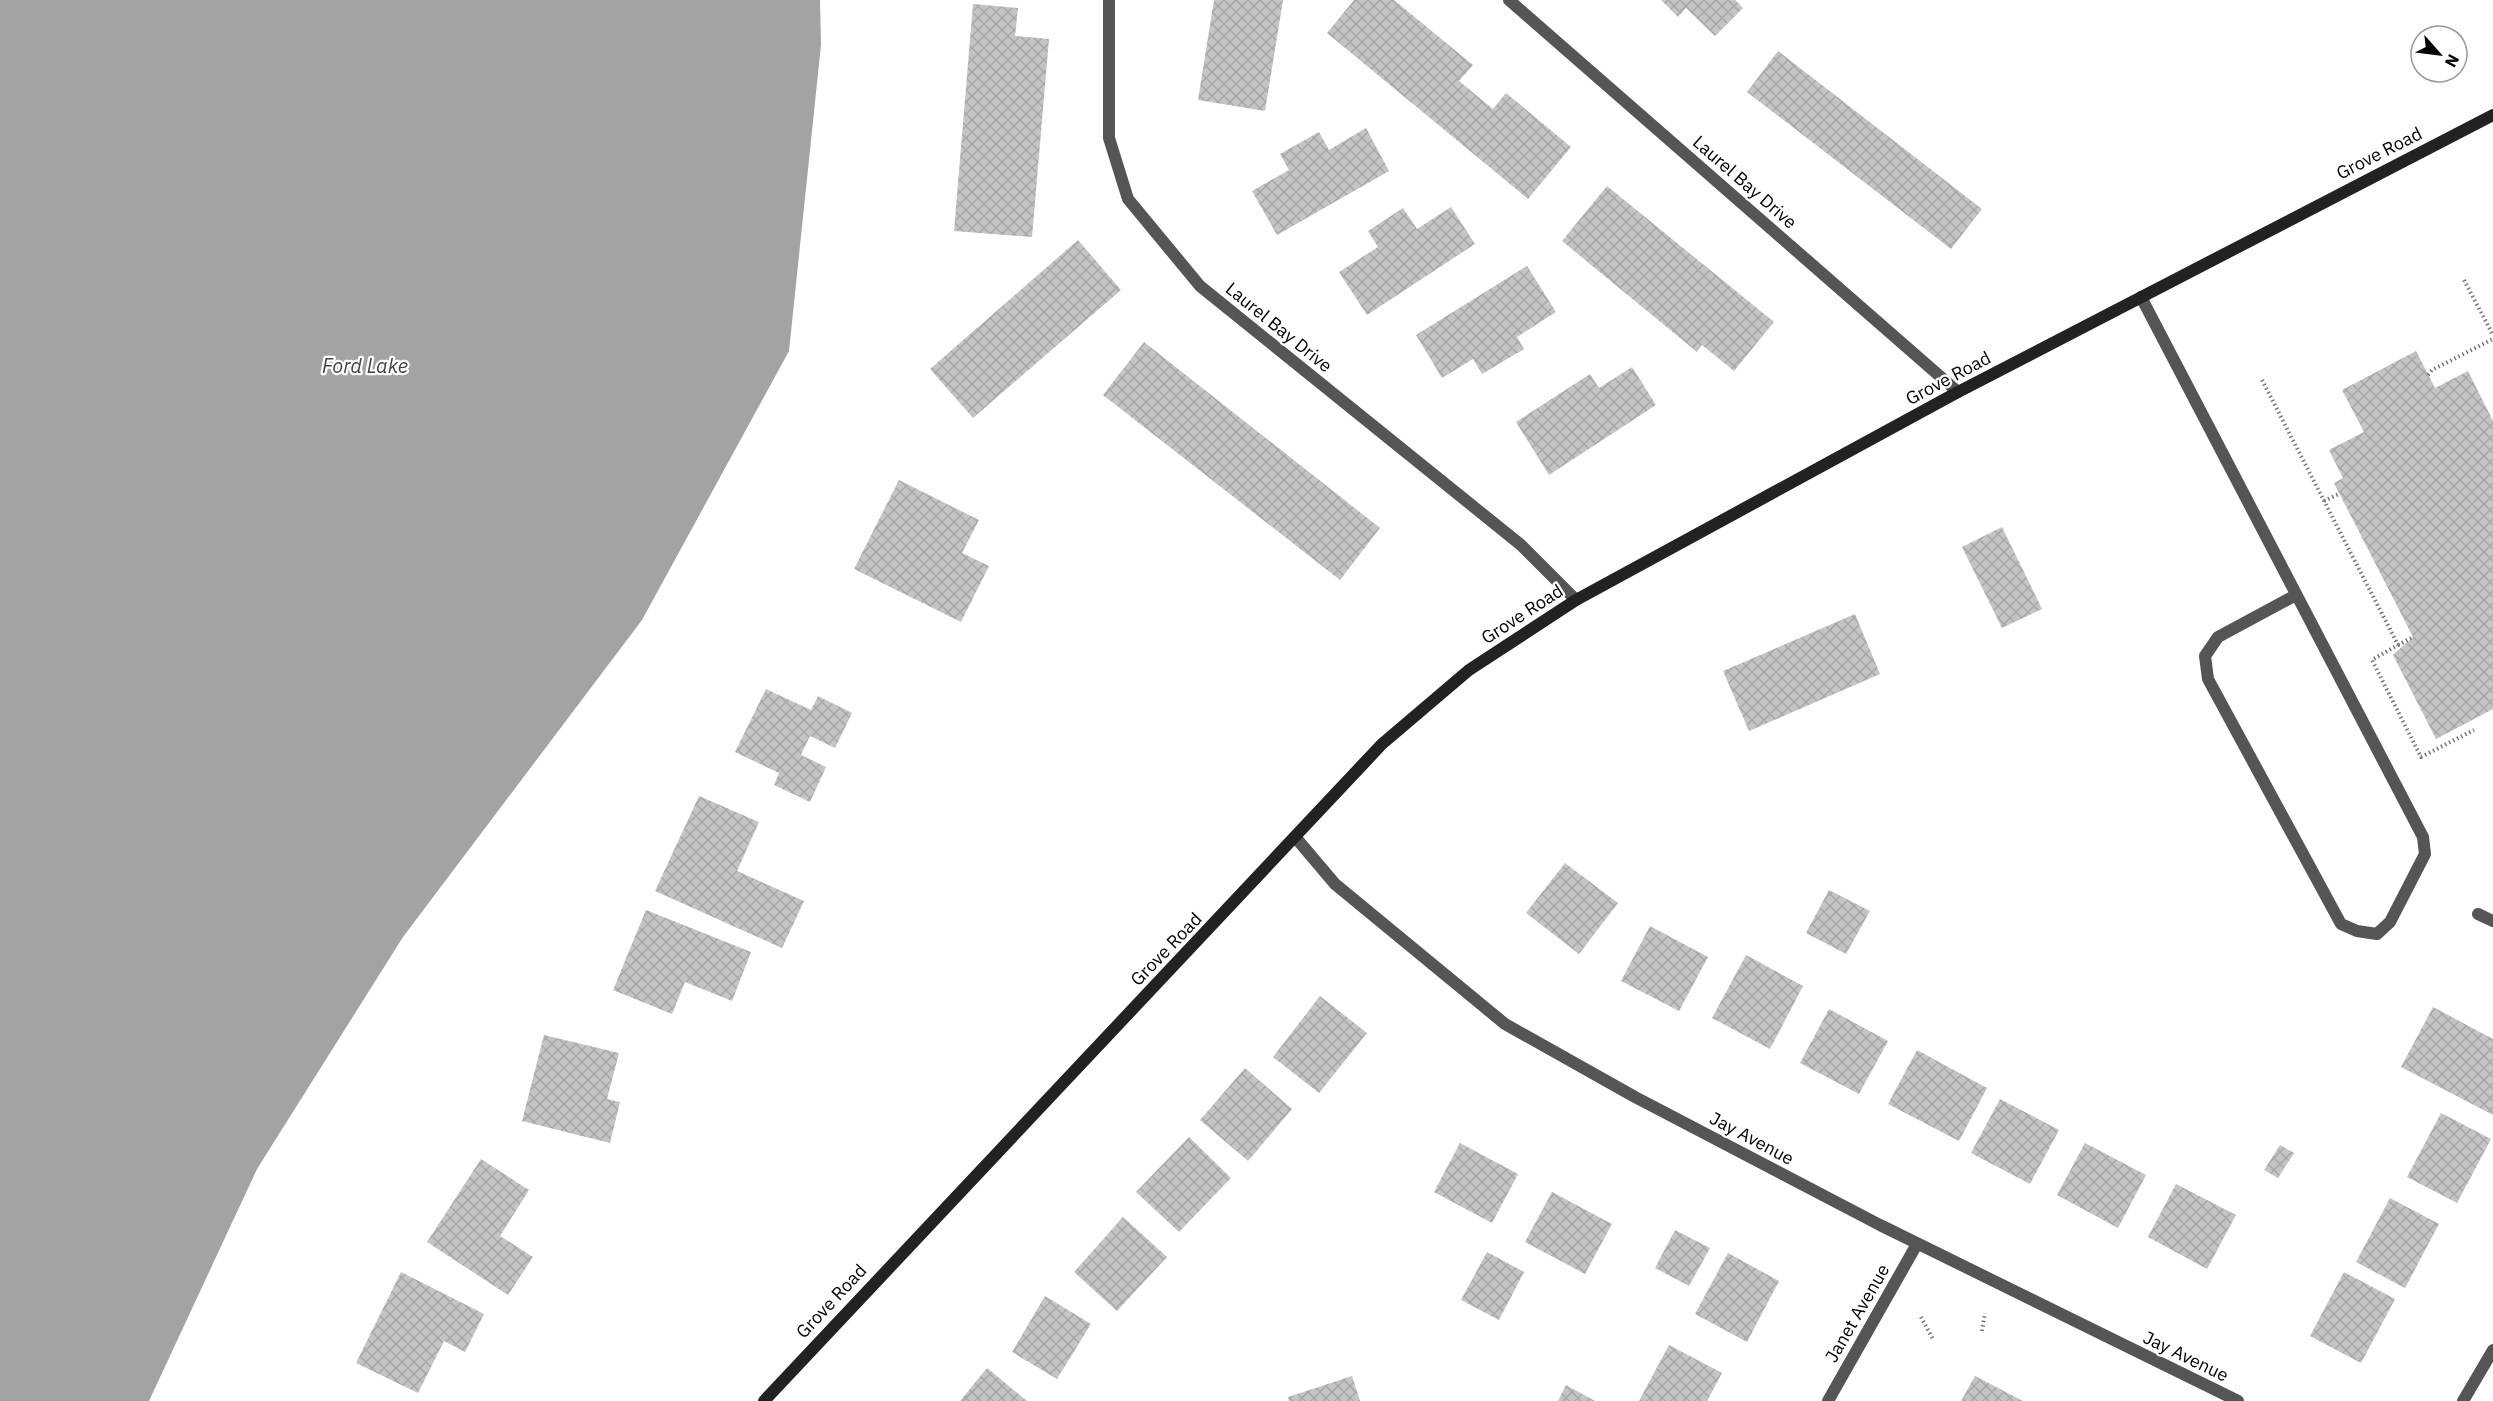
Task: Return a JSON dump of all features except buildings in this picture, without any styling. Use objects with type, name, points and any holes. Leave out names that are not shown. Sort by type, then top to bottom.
[{"type":"main road","name":"Grove Road","points":[[764,1401],[1382,744],[1460,678],[1576,600],[1958,392],[2493,115]]},
{"type":"street","name":"Laurel Bay Drive","points":[[1109,0],[1109,138],[1128,199],[1200,286],[1521,544],[1576,600]]},
{"type":"street","name":"Laurel Bay Drive","points":[[1509,0],[1958,392]]},
{"type":"street","points":[[2141,297],[2423,837],[2425,855],[2390,922],[2377,934],[2357,931],[2341,924],[2208,679],[2205,656],[2218,637],[2296,595]]},
{"type":"street","name":"Jay Avenue","points":[[1296,838],[1335,884],[1505,1024],[1635,1098],[1917,1244],[2238,1401]]},
{"type":"street","points":[[2478,914],[2493,921]]},
{"type":"street","name":"Janet Avenue","points":[[1828,1401],[1917,1244]]},
{"type":"street","points":[[2463,1401],[2493,1350]]},
{"type":"path","points":[[2428,375],[2432,370],[2493,337],[2464,280]]},
{"type":"path","points":[[2262,381],[2398,645]]},
{"type":"path","points":[[2325,501],[2339,494]]},
{"type":"path","points":[[2413,637],[2372,660],[2421,757],[2474,730]]},
{"type":"path","points":[[1982,1331],[1985,1313]]},
{"type":"path","points":[[1921,1317],[1933,1339]]},
{"type":"water","name":"Ford Lake","points":[[0,0],[820,0],[821,45],[789,351],[642,620],[403,937],[257,1169],[149,1401],[0,1401]]}]
